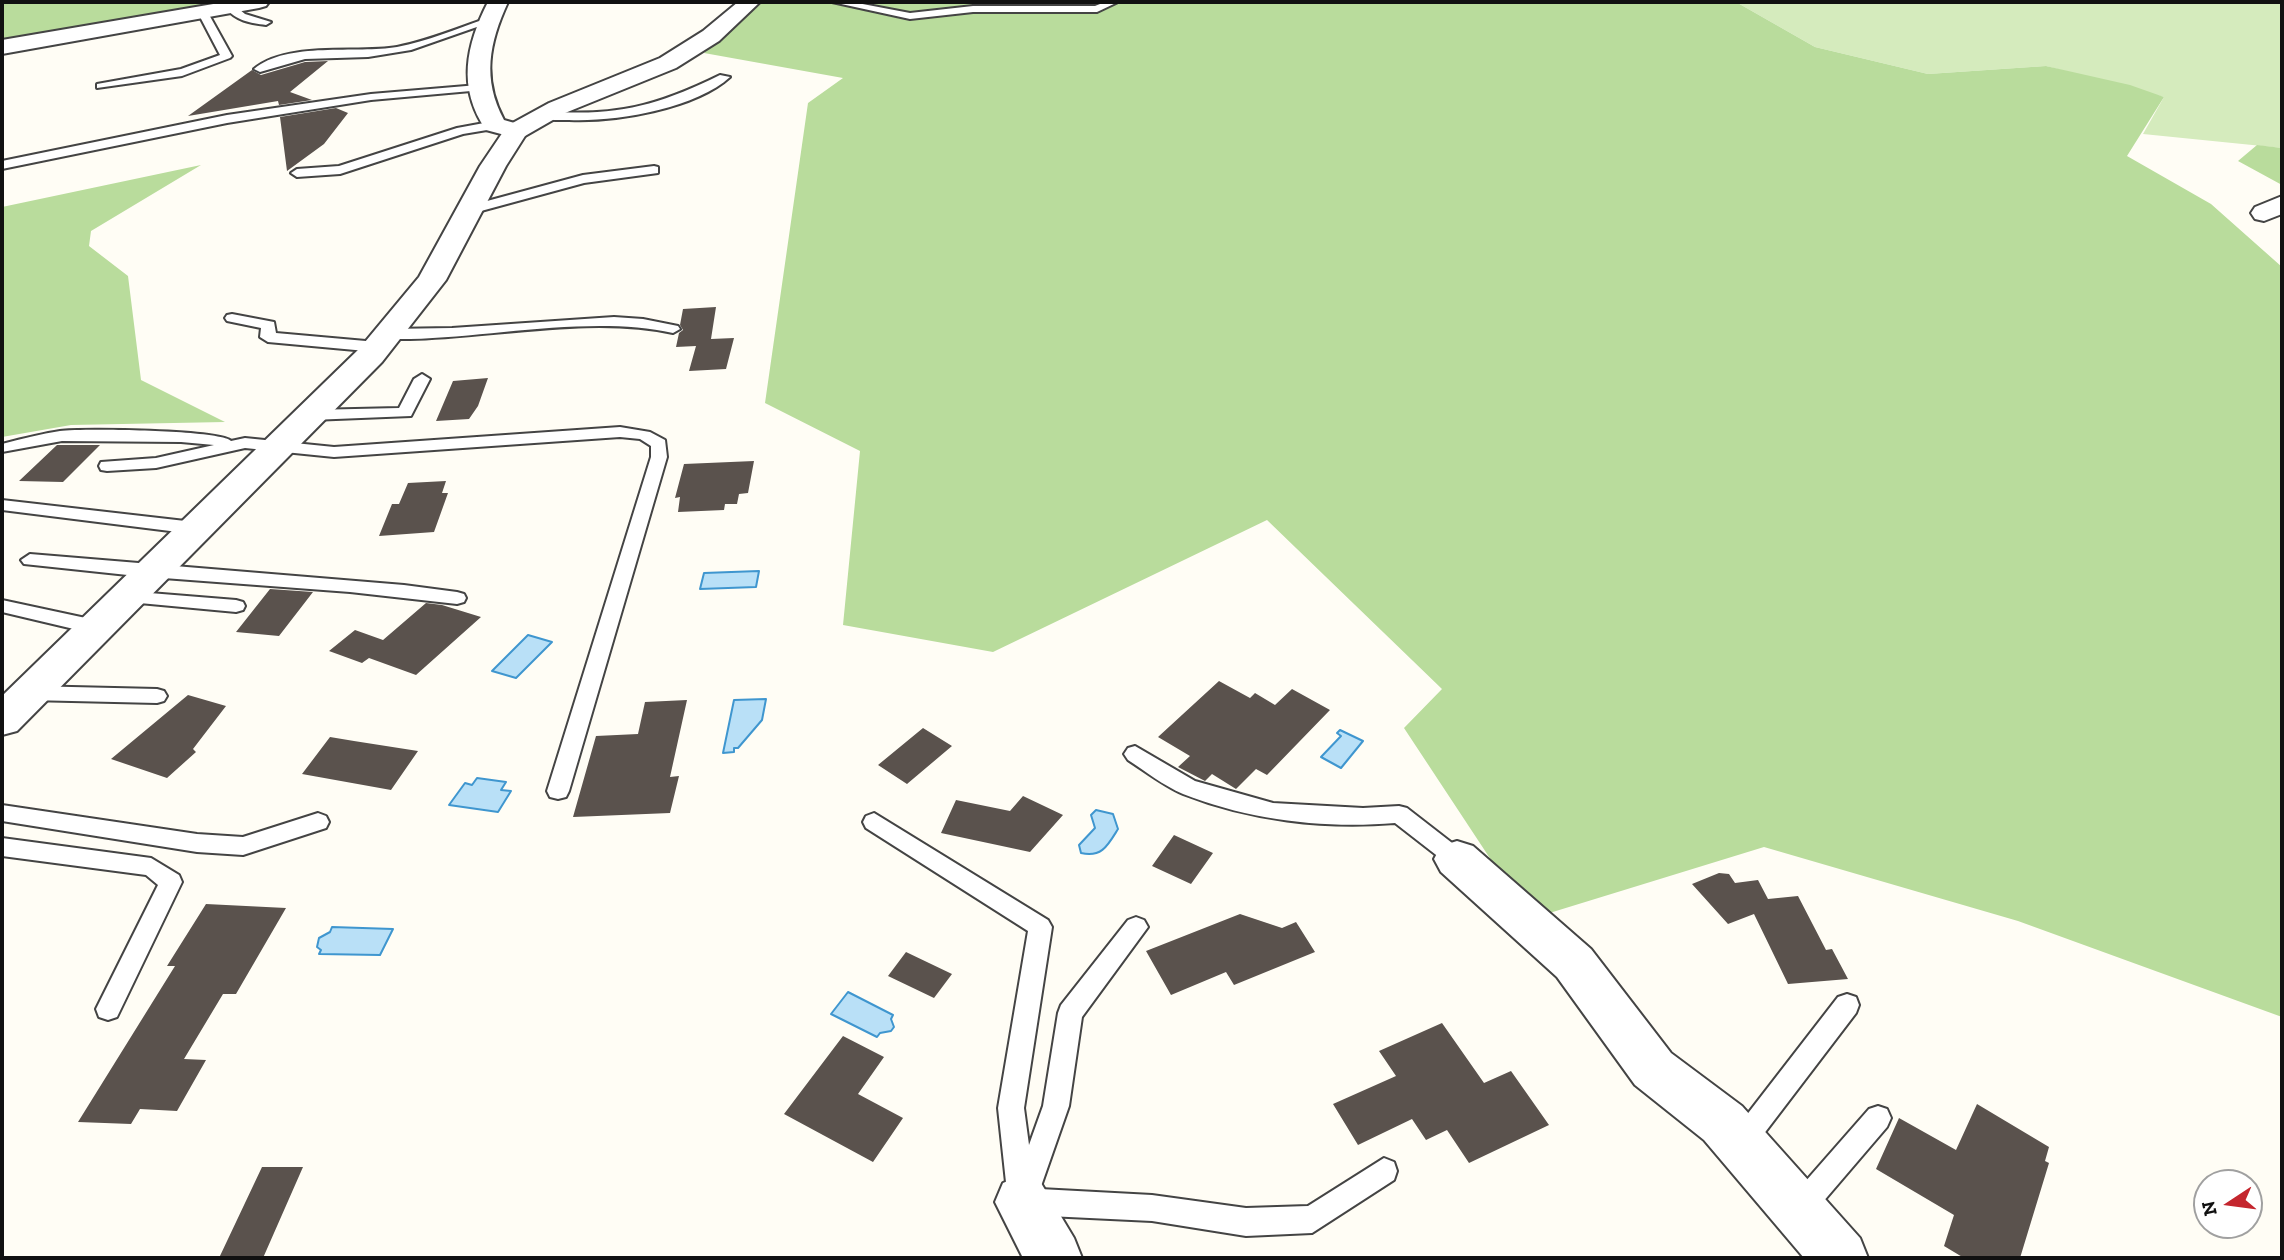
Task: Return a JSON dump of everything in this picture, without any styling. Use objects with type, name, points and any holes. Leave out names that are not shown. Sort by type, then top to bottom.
[{"type":"street","points":[[2,720],[311,415],[383,340],[432,280],[518,123],[668,63],[711,36],[750,2]]},
{"type":"street","points":[[2,47],[230,7],[262,12]]},
{"type":"street","points":[[493,11],[482,34],[478,88],[518,123]]},
{"type":"street","points":[[1457,859],[1574,963],[1653,1069],[1723,1123],[1840,1258]]},
{"type":"street","points":[[1022,1202],[1054,1258]]},
{"type":"lane","points":[[837,2],[910,16],[981,8],[1097,9],[1113,2]]},
{"type":"lane","points":[[101,86],[169,74],[216,62],[226,56],[202,11]]},
{"type":"lane","points":[[432,41],[493,11]]},
{"type":"lane","points":[[260,69],[286,58],[387,52],[432,41],[471,40],[480,49]]},
{"type":"lane","points":[[297,173],[340,170],[461,131],[639,110],[669,103],[724,77]]},
{"type":"lane","points":[[2,165],[227,119],[371,97],[478,88]]},
{"type":"lane","points":[[470,209],[583,179],[654,170]]},
{"type":"lane","points":[[232,318],[269,325],[268,337],[383,340],[617,320],[648,322],[673,329]]},
{"type":"lane","points":[[311,415],[405,413],[422,379]]},
{"type":"lane","points":[[5,448],[62,436],[181,437],[334,452],[620,432],[644,435],[659,444],[659,457],[558,790]]},
{"type":"lane","points":[[107,466],[156,463],[245,443]]},
{"type":"lane","points":[[2,505],[194,528]]},
{"type":"lane","points":[[30,560],[117,570],[404,590],[457,598]]},
{"type":"lane","points":[[125,597],[236,606]]},
{"type":"lane","points":[[2,606],[96,627]]},
{"type":"lane","points":[[28,693],[157,695]]},
{"type":"lane","points":[[1135,754],[1188,787],[1273,811],[1363,817],[1399,814],[1457,859]]},
{"type":"lane","points":[[2,813],[197,844],[243,846],[318,822]]},
{"type":"lane","points":[[874,822],[1041,927],[1011,1108],[1022,1202]]},
{"type":"lane","points":[[2,847],[151,867],[171,882],[108,1009]]},
{"type":"lane","points":[[1022,1202],[1056,1106],[1070,1013],[1136,927]]},
{"type":"lane","points":[[1740,1144],[1847,1005]]},
{"type":"lane","points":[[1799,1209],[1878,1118]]},
{"type":"lane","points":[[1022,1202],[1152,1208],[1246,1222],[1312,1219],[1384,1171]]},
{"type":"green space","points":[[2,2],[241,2],[2,45]]},
{"type":"green space","points":[[763,2],[1736,2],[1815,47],[1928,74],[2046,66],[2130,85],[2164,97],[2127,156],[2211,204],[2282,267],[2282,1017],[2018,921],[1764,847],[1530,919],[1404,728],[1442,689],[1267,520],[993,652],[843,625],[860,451],[765,403],[808,103],[843,78],[704,53]]},
{"type":"green space","points":[[1736,2],[2282,2],[2282,148],[2143,134],[2164,97],[2046,66],[1928,74],[1815,47]]},
{"type":"green space","points":[[2257,145],[2282,148],[2282,185],[2238,161]]},
{"type":"green space","points":[[201,165],[91,231],[89,246],[128,276],[141,380],[225,422],[71,425],[2,437],[2,207]]},
{"type":"water","points":[[759,571],[756,587],[700,589],[704,573]]},
{"type":"water","points":[[528,635],[552,642],[516,678],[492,671]]},
{"type":"water","points":[[766,699],[762,720],[738,748],[734,748],[734,752],[723,753],[734,700]]},
{"type":"water","points":[[1340,730],[1363,741],[1341,768],[1321,757],[1341,736],[1337,733]]},
{"type":"water","points":[[477,778],[506,782],[501,790],[511,791],[498,812],[449,805],[465,783],[472,785]]},
{"type":"water","points":[[1096,810],[1113,814],[1118,829],[1104,849],[1094,854],[1081,853],[1079,845],[1095,828],[1091,815]]},
{"type":"water","points":[[332,927],[393,929],[380,955],[319,954],[319,938],[330,932]]},
{"type":"water","points":[[848,992],[893,1015],[891,1019],[894,1027],[891,1031],[880,1033],[877,1037],[831,1014]]},
{"type":"building","points":[[328,61],[290,92],[312,100],[279,105],[278,101],[188,116],[252,70],[261,75],[305,62]]},
{"type":"building","points":[[336,108],[348,113],[324,144],[287,171],[280,117]]},
{"type":"building","points":[[716,307],[711,339],[734,338],[726,369],[689,371],[696,346],[676,347],[679,333],[683,330],[680,325],[683,309]]},
{"type":"building","points":[[488,378],[478,406],[469,419],[436,421],[453,381]]},
{"type":"building","points":[[57,445],[100,445],[63,482],[19,481]]},
{"type":"building","points":[[754,461],[748,493],[739,494],[737,504],[725,504],[724,510],[678,512],[680,497],[675,498],[684,464]]},
{"type":"building","points":[[446,481],[442,493],[448,493],[434,532],[379,536],[392,504],[399,504],[408,483]]},
{"type":"building","points":[[270,589],[313,592],[279,636],[236,632]]},
{"type":"building","points":[[426,603],[481,617],[416,675],[369,658],[362,663],[329,651],[355,630],[383,640]]},
{"type":"building","points":[[1219,681],[1250,698],[1255,693],[1275,705],[1292,689],[1330,710],[1267,775],[1256,769],[1236,789],[1212,774],[1205,781],[1178,767],[1190,756],[1158,737]]},
{"type":"building","points":[[188,695],[226,706],[193,749],[196,752],[167,778],[111,759]]},
{"type":"building","points":[[687,700],[670,777],[679,776],[670,813],[573,817],[596,736],[638,734],[645,702]]},
{"type":"building","points":[[923,728],[952,746],[907,784],[878,765]]},
{"type":"building","points":[[330,737],[418,751],[391,790],[302,774]]},
{"type":"building","points":[[1023,796],[1063,815],[1030,852],[941,833],[956,800],[1010,811]]},
{"type":"building","points":[[1174,835],[1213,853],[1191,884],[1152,866]]},
{"type":"building","points":[[1719,873],[1729,874],[1735,883],[1758,880],[1768,899],[1798,896],[1826,950],[1832,949],[1848,979],[1788,984],[1754,914],[1728,924],[1692,884]]},
{"type":"building","points":[[206,904],[286,908],[236,994],[223,994],[184,1059],[206,1060],[177,1111],[140,1109],[131,1124],[78,1122],[175,966],[167,966]]},
{"type":"building","points":[[1240,914],[1282,928],[1296,922],[1315,952],[1234,985],[1226,972],[1171,995],[1146,951]]},
{"type":"building","points":[[906,952],[952,974],[934,998],[888,976]]},
{"type":"building","points":[[1442,1023],[1484,1083],[1511,1071],[1549,1125],[1469,1163],[1447,1130],[1426,1140],[1412,1119],[1358,1145],[1333,1104],[1396,1076],[1379,1051]]},
{"type":"building","points":[[843,1036],[884,1057],[858,1094],[903,1118],[873,1162],[784,1114]]},
{"type":"building","points":[[1977,1104],[2049,1147],[2045,1161],[2049,1163],[2020,1258],[1964,1258],[1944,1246],[1954,1215],[1876,1169],[1899,1118],[1956,1150]]},
{"type":"building","points":[[262,1167],[303,1167],[263,1258],[219,1258]]}]
